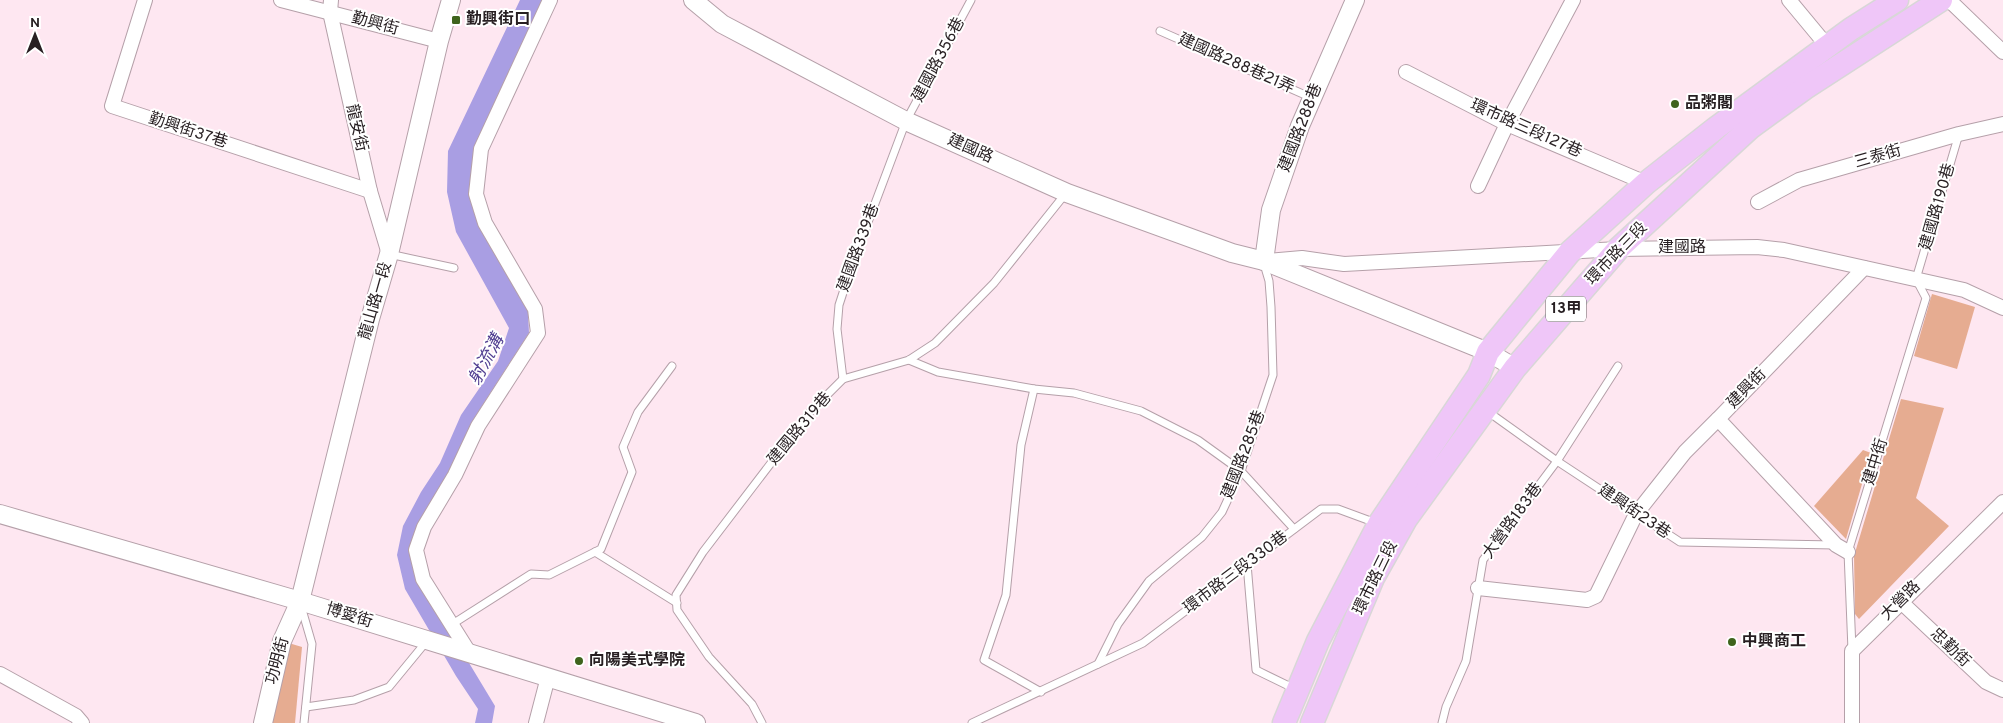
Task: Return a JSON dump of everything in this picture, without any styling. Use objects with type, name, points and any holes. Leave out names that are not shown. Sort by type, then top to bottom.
[{"type":"main road","name":"環市路三段","points":[[1284,723],[1318,641],[1379,524],[1480,375],[1488,352],[1569,253],[1646,183],[1716,128],[1897,0]]},
{"type":"main road","name":"環市路三段","points":[[1312,723],[1374,578],[1406,519],[1515,368],[1618,248],[1751,128],[1805,88],[1941,0]]},
{"type":"street","name":"勤興街37巷","points":[[145,0],[112,106],[370,191]]},
{"type":"street","name":"勤興街","points":[[281,0],[330,6],[439,41]]},
{"type":"street","name":"龍山路一段","points":[[300,601],[370,319],[389,254],[439,41],[451,0]]},
{"type":"street","points":[[449,647],[451,625],[424,579],[416,550],[424,526],[455,475],[478,426],[538,334],[535,309],[485,223],[476,194],[481,149],[550,0]]},
{"type":"street","name":"建國路","points":[[693,0],[722,24],[906,121],[1067,193],[1232,253],[1264,261],[1488,352],[1515,368]]},
{"type":"street","points":[[1478,186],[1507,124],[1573,0]]},
{"type":"street","points":[[1789,0],[1828,47]]},
{"type":"street","points":[[1949,0],[2003,52]]},
{"type":"street","name":"建國路288巷","points":[[1264,261],[1272,210],[1300,126],[1351,2]]},
{"type":"street","name":"龍安街","points":[[330,6],[370,191],[389,254]]},
{"type":"street","name":"環市路三段127巷","points":[[1406,72],[1507,124],[1646,183]]},
{"type":"street","name":"三泰街","points":[[1758,202],[1799,180],[1959,134],[2003,124]]},
{"type":"street","name":"建國路","points":[[1264,261],[1302,258],[1344,264],[1569,253],[1618,248],[1758,247],[1784,250],[1964,290],[2003,308]]},
{"type":"street","name":"建興街","points":[[1842,549],[1718,419],[1864,268]]},
{"type":"street","points":[[1478,588],[1587,600],[1596,596],[1636,514],[1685,452],[1718,419]]},
{"type":"street","name":"大營路","points":[[1852,651],[1900,601],[2003,502]]},
{"type":"street","name":"博愛街","points":[[0,514],[300,601],[696,723]]},
{"type":"street","name":"功明街","points":[[263,723],[282,641],[300,601]]},
{"type":"street","name":"忠勤街","points":[[1900,601],[1986,682],[2003,690]]},
{"type":"street","points":[[1852,651],[1852,723]]},
{"type":"street","points":[[0,674],[76,716],[82,723]]},
{"type":"street","points":[[536,723],[548,678]]},
{"type":"lane","name":"建國路356巷","points":[[906,121],[971,0]]},
{"type":"lane","name":"建國路288巷21弄","points":[[1160,31],[1312,98]]},
{"type":"lane","name":"建國路339巷","points":[[843,380],[837,329],[839,305],[853,262],[906,121]]},
{"type":"lane","name":"建國路190巷","points":[[1916,279],[1959,134]]},
{"type":"lane","name":"建國路319巷","points":[[677,603],[676,595],[703,552],[810,412],[843,380],[909,360],[935,343],[994,283],[1067,193]]},
{"type":"lane","points":[[389,254],[454,268]]},
{"type":"lane","name":"建國路285巷","points":[[1098,664],[1118,624],[1149,581],[1202,537],[1222,512],[1241,471],[1273,375],[1269,280],[1264,261]]},
{"type":"lane","name":"建中街","points":[[1852,651],[1842,549],[1926,298],[1916,279]]},
{"type":"lane","points":[[909,360],[938,372],[1034,389],[1074,393],[1141,411],[1198,440],[1241,471],[1294,529]]},
{"type":"lane","points":[[451,625],[531,574],[550,575],[601,549],[632,472],[623,447],[638,412],[672,366]]},
{"type":"lane","name":"大營路183巷","points":[[1442,723],[1446,707],[1466,661],[1483,560],[1557,461],[1618,366]]},
{"type":"lane","points":[[1034,389],[1021,445],[1006,595],[984,660],[1041,692]]},
{"type":"lane","name":"建興街23巷","points":[[1485,409],[1557,461],[1680,542],[1842,549]]},
{"type":"lane","name":"環市路三段330巷","points":[[972,723],[1144,642],[1321,509],[1338,509],[1379,524]]},
{"type":"lane","points":[[596,552],[677,603],[678,610],[709,658],[752,704],[762,723]]},
{"type":"lane","points":[[1248,564],[1256,670],[1297,690]]},
{"type":"lane","points":[[300,601],[312,644],[304,723]]},
{"type":"lane","points":[[306,707],[354,700],[389,687],[449,647]]},
{"type":"shaded area","points":[[520,0],[543,0],[477,146],[471,169],[474,211],[516,282],[528,312],[529,333],[473,420],[449,475],[419,524],[422,585],[495,706],[492,723],[475,723],[478,709],[456,676],[405,589],[397,555],[403,526],[421,492],[440,463],[461,415],[498,361],[509,328],[456,232],[447,192],[448,151]]},
{"type":"shaded area","points":[[1932,294],[1975,307],[1957,369],[1914,356]]},
{"type":"shaded area","points":[[1901,399],[1944,408],[1916,498],[1949,526],[1859,619],[1855,614],[1854,556]]},
{"type":"shaded area","points":[[1863,450],[1871,453],[1846,539],[1814,506]]},
{"type":"shaded area","points":[[282,641],[302,647],[295,723],[263,723]]},
{"type":"place","name":"勤興街口","points":[[456,20]]},
{"type":"place","name":"品粥閣","points":[[1675,104]]},
{"type":"place","name":"中興商工","points":[[1732,642]]},
{"type":"place","name":"向陽美式學院","points":[[579,661]]},
{"type":"water label","name":"射流溝","points":[[487,360]]}]
